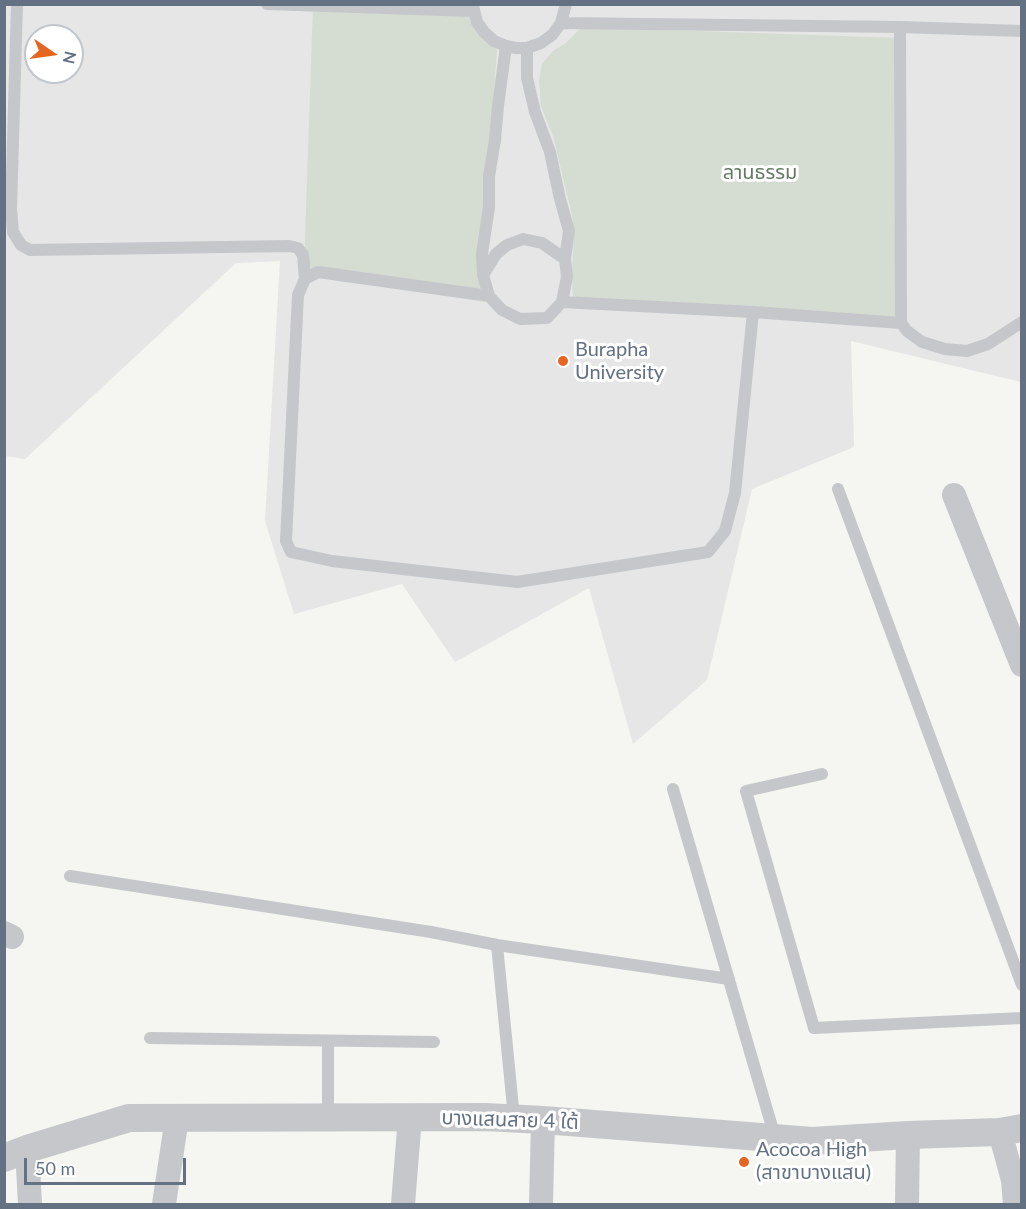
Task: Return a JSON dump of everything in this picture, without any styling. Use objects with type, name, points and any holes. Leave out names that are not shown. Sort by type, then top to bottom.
[{"type":"street","points":[[954,495],[1022,665]]},
{"type":"street","points":[[403,1204],[410,1117]]},
{"type":"street","name":"บางแสนสาย 4 ใต้","points":[[16,1154],[129,1118],[514,1118],[812,1141],[1011,1130]]},
{"type":"street","points":[[164,1204],[177,1118]]},
{"type":"street","points":[[541,1204],[543,1120]]},
{"type":"street","points":[[1011,1130],[1015,1204]]},
{"type":"street","points":[[907,1204],[909,1135]]},
{"type":"street","points":[[16,1154],[30,1204]]},
{"type":"lane","points":[[17,4],[11,208],[13,232],[21,245],[30,250],[289,246],[298,248],[303,255],[305,279],[298,295],[286,541],[291,552],[332,561],[517,582],[708,552],[724,531],[735,493],[753,312]]},
{"type":"lane","points":[[267,4],[473,8],[477,22],[484,32],[494,41],[516,48],[527,48],[541,43],[552,35],[561,23],[566,4]]},
{"type":"lane","points":[[561,23],[900,27],[1022,31]]},
{"type":"lane","points":[[900,27],[901,322],[907,331],[922,342],[967,351],[988,344],[1022,322]]},
{"type":"lane","points":[[506,46],[489,176],[489,207],[482,254],[483,275],[489,296],[502,310],[520,319],[547,318],[562,302],[567,277],[565,259],[568,231],[550,152],[535,112],[527,78],[527,48]]},
{"type":"lane","points":[[483,275],[496,254],[507,245],[523,239],[542,243],[565,259]]},
{"type":"lane","points":[[305,279],[318,272],[489,296]]},
{"type":"lane","points":[[562,302],[901,322]]},
{"type":"lane","points":[[838,489],[1022,986]]},
{"type":"lane","points":[[822,774],[746,791],[814,1028],[1022,1018]]},
{"type":"lane","points":[[673,789],[775,1137]]},
{"type":"lane","points":[[70,876],[430,932],[497,945],[729,979]]},
{"type":"lane","points":[[497,945],[514,1118]]},
{"type":"lane","points":[[150,1038],[434,1042]]},
{"type":"lane","points":[[328,1041],[328,1117]]},
{"type":"shaded area","name":"Burapha University","points":[[4,5],[1021,5],[1021,382],[851,341],[854,447],[752,489],[707,680],[633,744],[589,588],[455,662],[402,584],[294,614],[265,521],[280,261],[236,263],[25,459],[5,456]]},
{"type":"green space","points":[[313,6],[463,11],[497,49],[480,295],[304,269]]},
{"type":"green space","name":"ลานธรรม","points":[[582,27],[900,38],[901,323],[573,299],[572,215],[553,136],[541,106],[539,81],[542,64],[553,51],[566,43]]},
{"type":"place","name":"Burapha University","points":[[563,361]]},
{"type":"place","name":"Acocoa High (สาขาบางแสน)","points":[[744,1162]]}]
